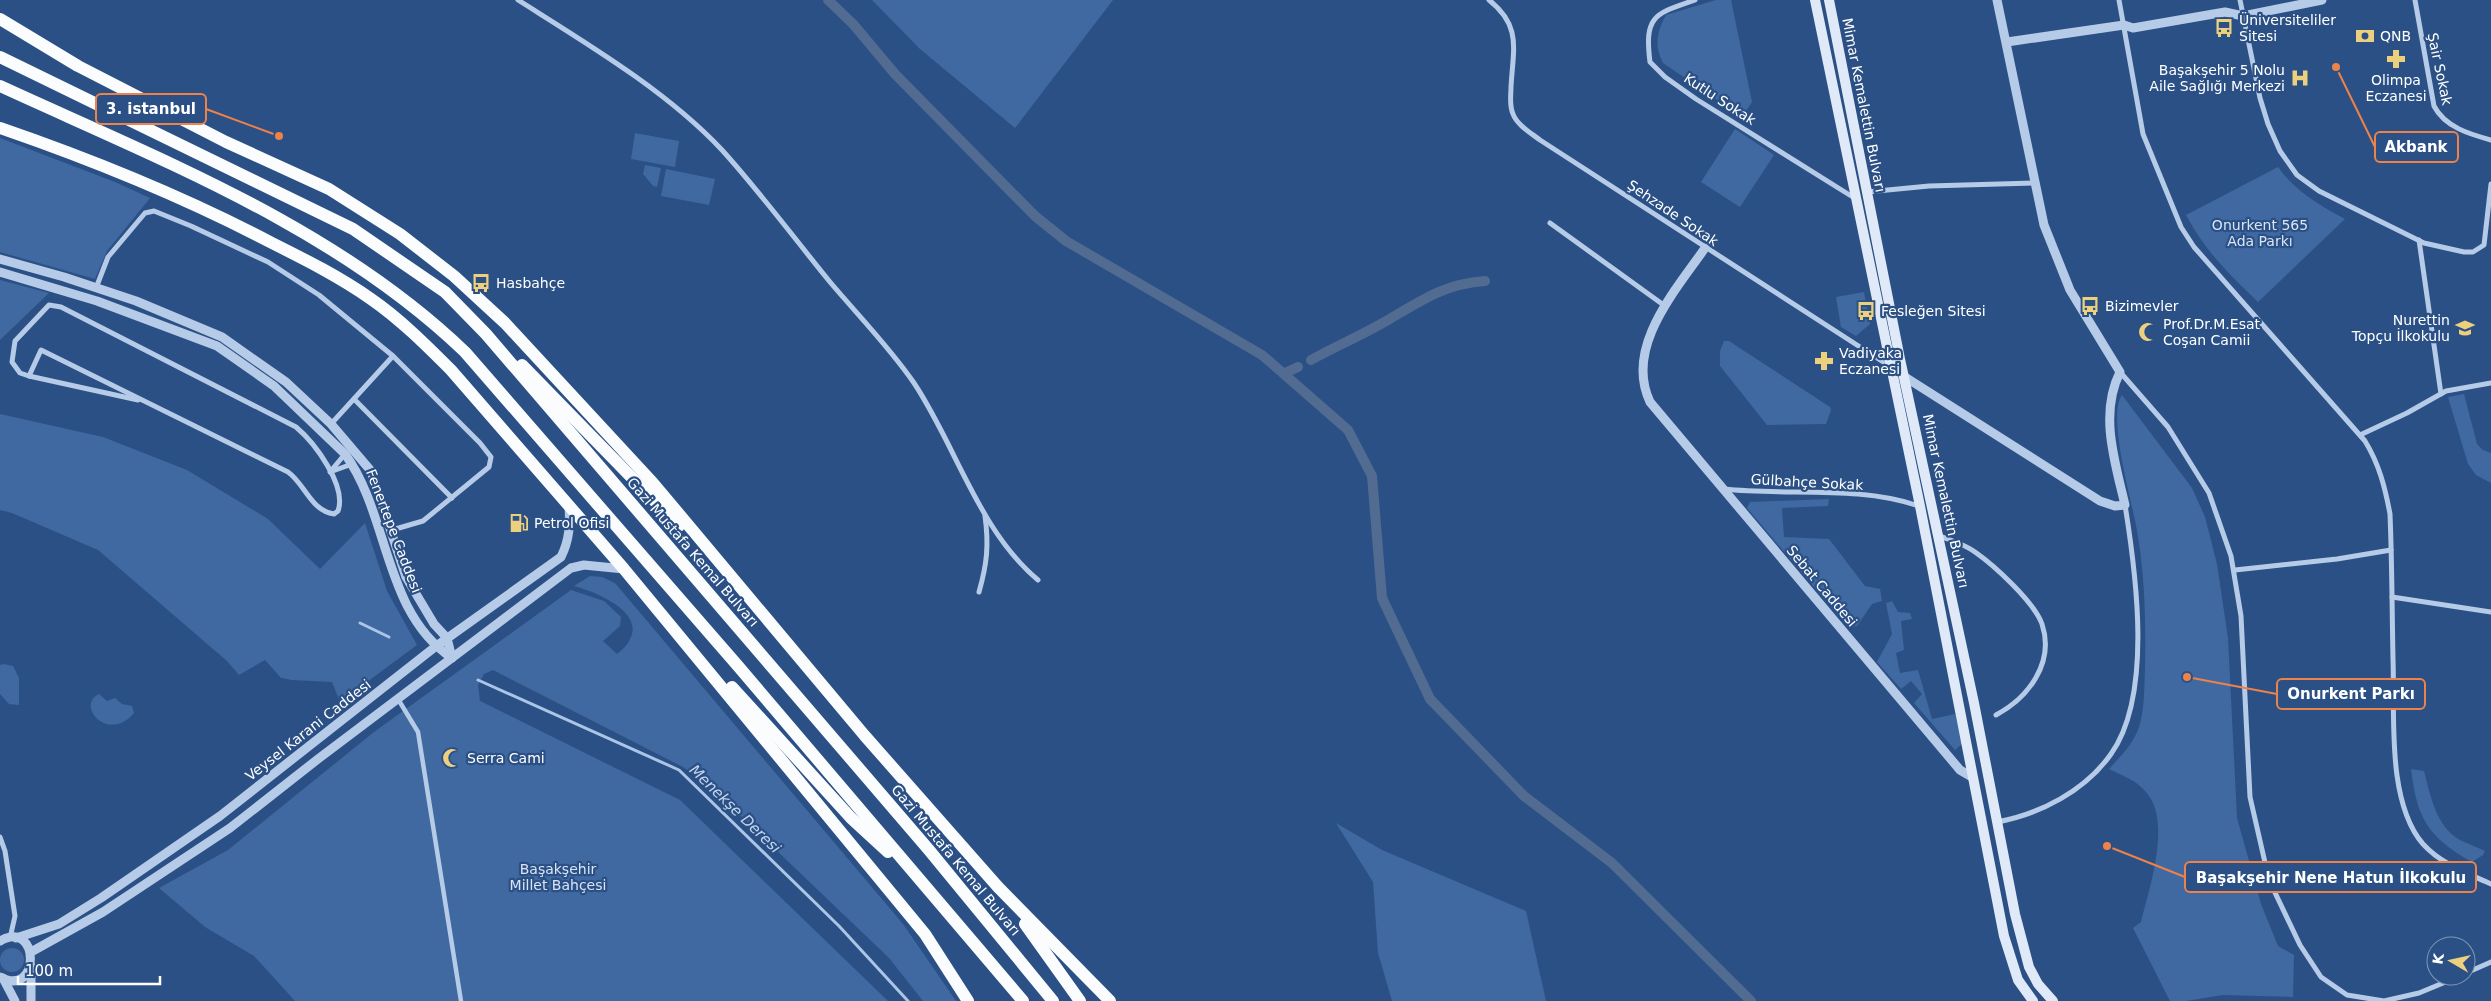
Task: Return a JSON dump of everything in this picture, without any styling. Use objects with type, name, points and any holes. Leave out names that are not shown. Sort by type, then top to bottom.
[{"type":"highway","points":[[0,20],[78,66],[226,142],[329,189],[400,234],[454,276],[505,323],[653,483],[865,736],[998,887],[1110,1001]]},
{"type":"highway","name":"Gazi Mustafa Kemal Bulvarı","points":[[0,57],[353,229],[445,292],[486,334],[929,850],[1053,1001]]},
{"type":"highway","points":[[0,86],[250,203],[342,256],[395,292],[430,319],[465,352],[1023,1001]]},
{"type":"highway","points":[[0,128],[86,158],[223,217],[313,264],[372,299],[450,370],[569,504],[925,934],[968,1001]]},
{"type":"highway","points":[[486,334],[538,380],[640,488],[730,577]]},
{"type":"highway","points":[[624,569],[852,818],[932,893]]},
{"type":"highway","points":[[998,887],[1080,1001]]},
{"type":"main road","points":[[1815,0],[1920,506],[2006,944],[2018,980],[2033,1001]]},
{"type":"main road","name":"Mimar Kemalettin Bulvarı","points":[[1829,0],[1905,376],[1940,536],[2015,914],[2029,967],[2038,984],[2053,1001]]},
{"type":"main road","points":[[1892,368],[1905,376]]},
{"type":"main road","points":[[1920,506],[1934,511]]},
{"type":"street","points":[[518,0],[605,54],[671,105],[721,150],[914,383],[967,477],[984,514],[1018,563],[1038,580]]},
{"type":"street","name":"Şehzade Sokak","points":[[1489,0],[1509,20],[1514,35],[1510,102],[1513,114],[1518,122],[1540,140],[1892,368]]},
{"type":"street","name":"Kutlu Sokak","points":[[1695,0],[1659,12],[1652,20],[1650,30],[1650,62],[1665,77],[1696,99],[1857,200]]},
{"type":"street","points":[[1997,0],[2044,225],[2070,290],[2120,372],[2168,426],[2209,494],[2235,570],[2241,616],[2250,797],[2269,880],[2300,946],[2321,977],[2347,995],[2384,1001],[2419,993],[2436,986]]},
{"type":"street","points":[[2119,0],[2143,134],[2181,227],[2194,247],[2246,308],[2360,435],[2373,454],[2384,480],[2390,514],[2396,758],[2404,809],[2416,834],[2433,853],[2453,867],[2491,884]]},
{"type":"street","points":[[2240,0],[2262,105],[2268,124],[2288,164],[2297,176],[2319,191],[2419,240],[2464,252],[2480,249],[2484,245],[2491,184]]},
{"type":"street","points":[[2007,42],[2124,25],[2134,28],[2225,12],[2243,16],[2322,0]]},
{"type":"street","name":"Şair Sokak","points":[[2415,0],[2433,103],[2439,115],[2446,122],[2461,130],[2491,140]]},
{"type":"street","points":[[1868,192],[1929,186],[2034,183]]},
{"type":"street","points":[[96,288],[108,257],[137,220],[145,213],[154,211],[268,262],[319,295],[393,356],[480,442],[490,457],[489,468],[423,521],[392,530]]},
{"type":"street","points":[[1550,223],[1665,306]]},
{"type":"street","points":[[2419,240],[2441,394]]},
{"type":"street","name":"Sebat Caddesi","points":[[1705,248],[1665,306],[1650,336],[1642,371],[1646,393],[1654,409],[1960,770],[1972,777]]},
{"type":"street","name":"Fenertepe Caddesi","points":[[0,259],[136,301],[222,337],[286,382],[332,424],[371,471],[392,530],[406,578],[434,624],[447,638],[452,658]]},
{"type":"street","name":"Fenertepe Caddesi","points":[[0,272],[96,301],[217,346],[274,386],[352,464],[362,483],[398,588],[416,620],[435,647],[452,658]]},
{"type":"street","points":[[28,376],[41,350],[143,400],[288,472],[300,482],[310,499],[322,510],[334,514],[338,512],[341,498],[330,472],[314,445],[287,422],[61,307],[49,305],[15,340],[12,362],[20,374],[28,376],[143,400]]},
{"type":"street","points":[[332,424],[393,356]]},
{"type":"street","points":[[1997,822],[2016,819],[2039,810],[2072,792],[2092,775],[2112,753],[2129,716],[2136,678],[2137,629],[2132,551],[2124,505],[2111,452],[2110,417],[2113,387],[2120,372]]},
{"type":"street","points":[[1905,376],[2100,502],[2115,506],[2124,505]]},
{"type":"street","points":[[2360,435],[2407,413],[2446,391],[2491,383]]},
{"type":"street","points":[[354,399],[452,498]]},
{"type":"street","points":[[330,472],[344,454]]},
{"type":"street","points":[[330,472],[352,464]]},
{"type":"street","name":"Gülbahçe Sokak","points":[[1722,488],[1825,492],[1902,501],[1920,506]]},
{"type":"street","name":"Veysel Karani Caddesi","points":[[0,941],[59,924],[101,898],[220,816],[435,647],[561,557],[568,544],[571,528],[569,504]]},
{"type":"street","points":[[979,592],[987,565],[988,539],[984,514]]},
{"type":"street","points":[[1940,536],[1976,552],[2023,595],[2042,624],[2045,645],[2033,684],[2024,696],[2010,708],[1996,715]]},
{"type":"street","points":[[2235,570],[2337,559],[2391,550]]},
{"type":"street","name":"Veysel Karani Caddesi","points":[[31,952],[103,912],[230,828],[398,698],[571,568],[584,565],[624,569]]},
{"type":"street","points":[[2392,597],[2491,612]]},
{"type":"street","points":[[398,698],[418,732],[461,1001]]},
{"type":"street","points":[[0,837],[5,851],[14,908],[13,938],[28,946],[31,952],[32,1001]]},
{"type":"street","points":[[2476,969],[2491,962]]},
{"type":"street","points":[[2,977],[17,979],[23,976],[31,966]]},
{"type":"street","points":[[2,977],[15,1001]]},
{"type":"green space","points":[[872,0],[1113,0],[1015,128],[920,49]]},
{"type":"green space","points":[[1716,0],[1731,0],[1752,102],[1742,117],[1663,63],[1658,51],[1660,27],[1666,15]]},
{"type":"green space","points":[[1735,129],[1774,155],[1740,207],[1701,182]]},
{"type":"green space","points":[[635,133],[679,141],[675,167],[631,159]]},
{"type":"green space","points":[[0,138],[115,182],[150,198],[107,251],[95,279],[0,252]]},
{"type":"green space","points":[[645,165],[661,168],[657,187],[653,186],[643,174]]},
{"type":"green space","name":"Onurkent 565 Ada Parkı","points":[[2278,167],[2300,190],[2317,203],[2345,219],[2258,302],[2210,251],[2186,215]]},
{"type":"green space","points":[[666,169],[715,179],[709,205],[661,196]]},
{"type":"green space","points":[[0,280],[49,293],[0,340]]},
{"type":"green space","points":[[1864,292],[1870,324],[1856,336],[1841,327],[1836,297]]},
{"type":"green space","points":[[1724,341],[1729,341],[1830,407],[1831,410],[1826,424],[1767,425],[1720,366],[1720,351]]},
{"type":"green space","points":[[2464,394],[2477,444],[2483,450],[2491,453],[2491,483],[2476,475],[2468,464],[2448,397]]},
{"type":"green space","points":[[2122,395],[2192,488],[2205,517],[2217,564],[2228,638],[2237,818],[2261,904],[2278,946],[2294,955],[2293,997],[2223,995],[2186,1001],[2170,1001],[2133,928],[2141,922],[2157,855],[2158,836],[2157,819],[2153,803],[2145,791],[2133,781],[2109,769],[2129,746],[2138,730],[2143,708],[2144,684],[2145,615],[2143,579],[2136,525],[2125,478],[2119,438],[2118,405]]},
{"type":"green space","points":[[0,414],[103,437],[187,470],[268,519],[320,569],[365,523],[387,591],[417,645],[340,702],[332,682],[281,678],[265,660],[239,675],[227,661],[98,550],[12,513],[0,510]]},
{"type":"green space","points":[[1829,499],[1828,506],[1782,508],[1784,537],[1829,539],[1865,586],[1880,589],[1882,601],[1872,604],[1857,626],[1848,627],[1747,508],[1750,502]]},
{"type":"green space","name":"Başakşehir Millet Bahçesi","points":[[590,576],[602,577],[615,583],[903,924],[956,1001],[923,1001],[889,958],[708,785],[683,767],[493,670],[484,674],[478,685],[480,701],[680,800],[888,1001],[295,1001],[254,956],[205,927],[159,888],[228,850],[374,732],[571,590],[604,601],[621,617],[620,626],[603,641],[617,654],[630,639],[633,629],[630,620],[624,611],[615,604],[593,592],[574,586]]},
{"type":"green space","points":[[1892,601],[1898,612],[1910,613],[1912,619],[1901,621],[1904,650],[1896,653],[1900,673],[1918,670],[1932,719],[1955,714],[1962,744],[1955,750],[1914,703],[1922,694],[1911,681],[1901,689],[1877,662],[1892,634],[1886,603]]},
{"type":"green space","points":[[0,665],[13,666],[19,678],[19,705],[9,704],[0,694]]},
{"type":"green space","points":[[99,694],[107,701],[115,698],[122,704],[132,706],[134,713],[124,722],[114,725],[105,724],[93,713],[91,706],[93,699]]},
{"type":"green space","points":[[2411,769],[2424,771],[2435,809],[2445,827],[2460,840],[2485,851],[2483,855],[2472,862],[2457,853],[2435,835],[2421,814]]},
{"type":"green space","points":[[1336,823],[1382,850],[1526,911],[1546,1001],[1392,1001],[1378,953],[1373,882]]},
{"type":"green space","points":[[12,948],[20,952],[24,960],[20,968],[12,972],[4,968],[0,960],[4,952]]},
{"type":"waterway","points":[[828,0],[853,24],[895,74],[1035,216],[1066,241],[1262,355],[1348,430],[1372,476],[1382,598],[1430,699],[1524,796],[1612,863],[1751,1001]]},
{"type":"waterway","points":[[1311,360],[1436,293],[1459,285],[1485,281]]},
{"type":"waterway","points":[[1285,373],[1298,367]]},
{"type":"waterway","name":"Menekşe Deresi","points":[[360,623],[389,637]]},
{"type":"waterway","name":"Menekşe Deresi","points":[[478,680],[679,770],[839,926],[908,1001]]},
{"type":"place","name":"Üniversiteliler Sitesi","points":[[2224,28]]},
{"type":"place","name":"QNB","points":[[2365,36]]},
{"type":"place","name":"Olimpa Eczanesi","points":[[2396,59]]},
{"type":"place","name":"Akbank","points":[[2336,67]]},
{"type":"place","name":"Başakşehir 5 Nolu Aile Sağlığı Merkezi","points":[[2300,78]]},
{"type":"place","name":"3. istanbul","points":[[279,136]]},
{"type":"place","name":"Hasbahçe","points":[[481,283]]},
{"type":"place","name":"Bizimevler","points":[[2090,306]]},
{"type":"place","name":"Fesleğen Sitesi","points":[[1866,311]]},
{"type":"place","name":"Nurettin Topçu İlkokulu","points":[[2465,328]]},
{"type":"place","name":"Prof.Dr.M.Esat Coşan Camii","points":[[2148,332]]},
{"type":"place","name":"Vadiyaka Eczanesi","points":[[1824,361]]},
{"type":"place","name":"Petrol Ofisi","points":[[519,523]]},
{"type":"place","name":"Onurkent Parkı","points":[[2187,677]]},
{"type":"place","name":"Serra Cami","points":[[452,758]]},
{"type":"place","name":"Başakşehir Nene Hatun İlkokulu","points":[[2107,846]]}]
